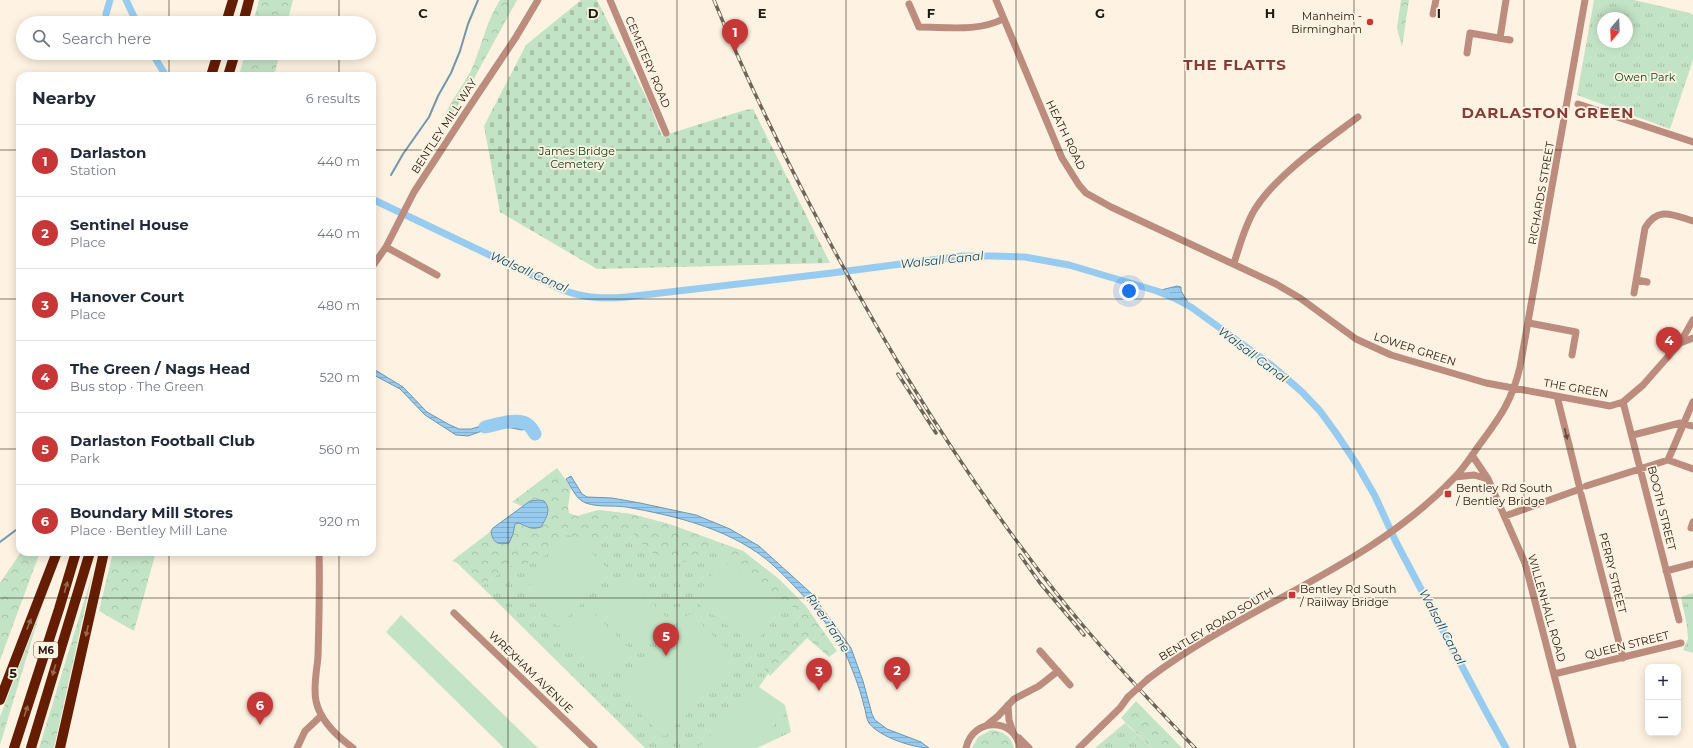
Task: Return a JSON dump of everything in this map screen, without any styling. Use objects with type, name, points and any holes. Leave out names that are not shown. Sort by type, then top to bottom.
[{"type":"highway","points":[[228,16],[233,0]]},
{"type":"highway","points":[[245,16],[250,0]]},
{"type":"highway","points":[[212,72],[216,60]]},
{"type":"highway","points":[[229,72],[233,60]]},
{"type":"highway","points":[[0,700],[55,556]]},
{"type":"highway","name":"M6","points":[[14,748],[60,609],[75,556]]},
{"type":"highway","name":"M6","points":[[31,748],[89,556]]},
{"type":"highway","points":[[60,748],[103,556]]},
{"type":"highway","points":[[64,748],[70,708]]},
{"type":"street","name":"BENTLEY MILL WAY","points":[[376,262],[386,248],[414,192],[516,37],[538,0]]},
{"type":"street","name":"CEMETERY ROAD","points":[[610,0],[666,133]]},
{"type":"street","name":"HEATH ROAD","points":[[996,0],[1049,129],[1062,158],[1079,186],[1096,199],[1111,207],[1234,263]]},
{"type":"street","points":[[1433,14],[1436,0]]},
{"type":"street","points":[[1500,38],[1506,0]]},
{"type":"street","name":"RICHARDS STREET","points":[[1515,389],[1529,323],[1585,0]]},
{"type":"street","points":[[909,4],[919,27],[982,27],[992,25],[1003,19]]},
{"type":"street","points":[[1467,53],[1470,33],[1510,40]]},
{"type":"street","points":[[1578,104],[1693,142]]},
{"type":"street","points":[[1234,263],[1249,221],[1256,208],[1269,191],[1301,160],[1358,117]]},
{"type":"street","points":[[1634,293],[1645,228],[1649,220],[1660,214],[1669,214],[1693,221]]},
{"type":"street","points":[[386,248],[437,275]]},
{"type":"street","name":"LOWER GREEN","points":[[1234,263],[1292,293],[1356,339],[1375,349],[1410,361],[1480,381],[1515,389]]},
{"type":"street","points":[[1636,280],[1648,282]]},
{"type":"street","name":"THE GREEN","points":[[1515,389],[1610,406],[1623,402],[1643,385],[1680,343],[1693,320]]},
{"type":"street","points":[[1529,323],[1576,332],[1572,356]]},
{"type":"street","name":"THE GREEN","points":[[1680,343],[1693,338]]},
{"type":"street","points":[[1455,477],[1503,413],[1515,389]]},
{"type":"street","name":"PERRY STREET","points":[[1557,396],[1582,490],[1623,658]]},
{"type":"street","name":"BOOTH STREET","points":[[1623,402],[1633,435],[1679,620]]},
{"type":"street","points":[[1668,460],[1693,402]]},
{"type":"street","points":[[1633,435],[1684,423],[1693,426]]},
{"type":"street","name":"WILLENHALL ROAD","points":[[1472,455],[1488,479],[1525,563],[1573,748]]},
{"type":"street","points":[[1505,516],[1668,460],[1693,469]]},
{"type":"street","points":[[1455,477],[1474,475],[1488,479]]},
{"type":"street","name":"BENTLEY ROAD SOUTH","points":[[1079,748],[1148,678],[1176,657],[1322,575],[1380,540],[1400,526],[1455,477]]},
{"type":"street","points":[[319,556],[320,614],[315,694],[316,702],[321,716],[343,741],[353,748]]},
{"type":"street","points":[[1666,571],[1693,564]]},
{"type":"street","name":"WREXHAM AVENUE","points":[[454,613],[594,748]]},
{"type":"street","name":"QUEEN STREET","points":[[1554,674],[1681,643]]},
{"type":"street","points":[[1040,651],[1070,685]]},
{"type":"street","points":[[966,748],[967,742],[973,733],[987,725],[998,716],[1014,699],[1039,686],[1058,671]]},
{"type":"street","points":[[1008,705],[1009,720],[1020,748]]},
{"type":"street","points":[[297,748],[305,731],[321,716]]},
{"type":"street","points":[[987,725],[999,725],[1005,727],[1030,748]]},
{"type":"green space","points":[[259,0],[293,0],[289,16],[255,16]]},
{"type":"green space","points":[[500,0],[517,0],[470,86],[446,125],[443,123],[448,109],[473,66],[488,24]]},
{"type":"green space","name":"James Bridge Cemetery","points":[[581,0],[597,0],[648,101],[662,136],[745,110],[753,109],[830,263],[597,269],[500,212],[484,126],[526,45]]},
{"type":"green space","points":[[1401,0],[1409,0],[1402,47],[1397,28]]},
{"type":"green space","name":"Owen Park","points":[[1594,0],[1634,0],[1693,15],[1693,60],[1670,129],[1577,95]]},
{"type":"green space","points":[[243,60],[278,60],[275,72],[240,72]]},
{"type":"green space","points":[[513,421],[521,425],[519,428],[503,425],[503,422]]},
{"type":"green space","points":[[557,468],[571,487],[568,507],[569,513],[577,516],[598,510],[631,514],[669,524],[743,551],[778,578],[806,606],[837,651],[829,657],[807,638],[770,676],[764,668],[801,620],[800,612],[716,551],[706,547],[691,560],[674,562],[666,560],[650,551],[630,531],[617,529],[609,537],[598,541],[564,535],[561,540],[561,547],[555,551],[521,566],[510,566],[481,586],[457,563],[452,561],[491,531],[493,539],[513,534],[515,524],[519,523],[528,528],[531,501],[524,507],[512,502]]},
{"type":"green space","points":[[598,510],[631,514],[669,524],[743,551],[767,571],[807,617],[759,687],[785,705],[791,732],[757,748],[645,748],[481,586],[579,517]]},
{"type":"green space","points":[[577,538],[612,573],[558,627],[523,592]]},
{"type":"green space","points":[[18,556],[39,556],[0,660],[0,583]]},
{"type":"green space","points":[[112,556],[155,556],[134,631],[99,611]]},
{"type":"green space","points":[[722,561],[783,607],[754,645],[693,600]]},
{"type":"green space","points":[[93,572],[54,748],[39,748]]},
{"type":"green space","points":[[625,576],[666,617],[639,644],[598,603]]},
{"type":"green space","points":[[1693,593],[1693,653],[1683,650],[1688,639],[1681,597]]},
{"type":"green space","points":[[43,603],[0,745],[0,717]]},
{"type":"green space","points":[[590,610],[632,651],[605,678],[563,637]]},
{"type":"green space","points":[[690,613],[739,661],[664,737],[616,690]]},
{"type":"green space","points":[[401,615],[538,748],[504,748],[386,632]]},
{"type":"green space","points":[[758,687],[786,713],[752,748],[698,748]]},
{"type":"green space","points":[[1136,701],[1182,748],[1152,748],[1121,718]]},
{"type":"green space","points":[[1125,723],[1152,748],[1095,748]]},
{"type":"green space","points":[[991,730],[1003,733],[1009,737],[1014,748],[972,748],[978,737]]},
{"type":"water","points":[[1177,286],[1181,287],[1181,291],[1191,307],[1157,291]]},
{"type":"water","points":[[376,370],[403,387],[427,412],[459,429],[471,429],[501,420],[525,417],[539,431],[535,434],[526,429],[522,430],[506,427],[488,429],[468,436],[456,435],[425,415],[400,389],[376,376]],"holes":[[[513,421],[521,425],[519,428],[502,424],[503,422]]]},
{"type":"water","points":[[571,476],[582,494],[587,497],[612,498],[696,515],[730,529],[759,546],[812,594],[851,648],[875,720],[887,729],[921,742],[929,748],[923,748],[897,741],[880,733],[869,723],[856,679],[841,644],[804,597],[759,553],[723,534],[685,520],[626,507],[591,505],[586,503],[577,497],[566,479]]},
{"type":"water","points":[[530,501],[544,501],[548,508],[546,517],[541,527],[532,528],[519,523],[515,524],[509,543],[501,544],[494,541],[491,531],[493,528]]},
{"type":"waterway","points":[[106,14],[110,0]]},
{"type":"waterway","name":"Walsall Canal","points":[[126,0],[134,16]]},
{"type":"waterway","points":[[391,175],[403,154],[429,117],[438,96],[451,73],[478,0]]},
{"type":"waterway","name":"Walsall Canal","points":[[156,60],[164,72]]},
{"type":"waterway","name":"Walsall Canal","points":[[376,201],[563,290],[578,295],[594,297],[626,297],[962,256],[992,256],[1025,257],[1069,265],[1157,291],[1174,298],[1191,307],[1271,365],[1302,392],[1320,411],[1356,463],[1375,496],[1396,542],[1506,748]]},
{"type":"waterway","name":"River Tame","points":[[485,427],[518,421],[528,425],[535,434]]},
{"type":"waterway","points":[[0,542],[16,530]]},
{"type":"railway","points":[[714,0],[754,91],[828,239],[879,330],[934,420],[1022,549],[1054,590],[1123,671],[1195,748]]},
{"type":"railway","points":[[898,374],[936,433]]},
{"type":"railway","points":[[1020,555],[1040,583],[1084,635]]},
{"type":"place","name":"Manheim - Birmingham","points":[[1370,22]]},
{"type":"place","name":"Darlaston","points":[[735,52]]},
{"type":"place","name":"The Green / Nags Head","points":[[1669,360]]},
{"type":"place","name":"Bentley Rd South / Bentley Bridge","points":[[1448,494]]},
{"type":"place","name":"Bentley Rd South / Railway Bridge","points":[[1292,595]]},
{"type":"place","name":"Darlaston Football Club","points":[[666,656]]},
{"type":"place","name":"Sentinel House","points":[[897,690]]},
{"type":"place","name":"Hanover Court","points":[[819,691]]},
{"type":"place","name":"Boundary Mill Stores","points":[[260,725]]},
{"type":"district","name":"THE FLATTS","points":[[1235,65]]},
{"type":"district","name":"DARLASTON GREEN","points":[[1548,113]]}]
